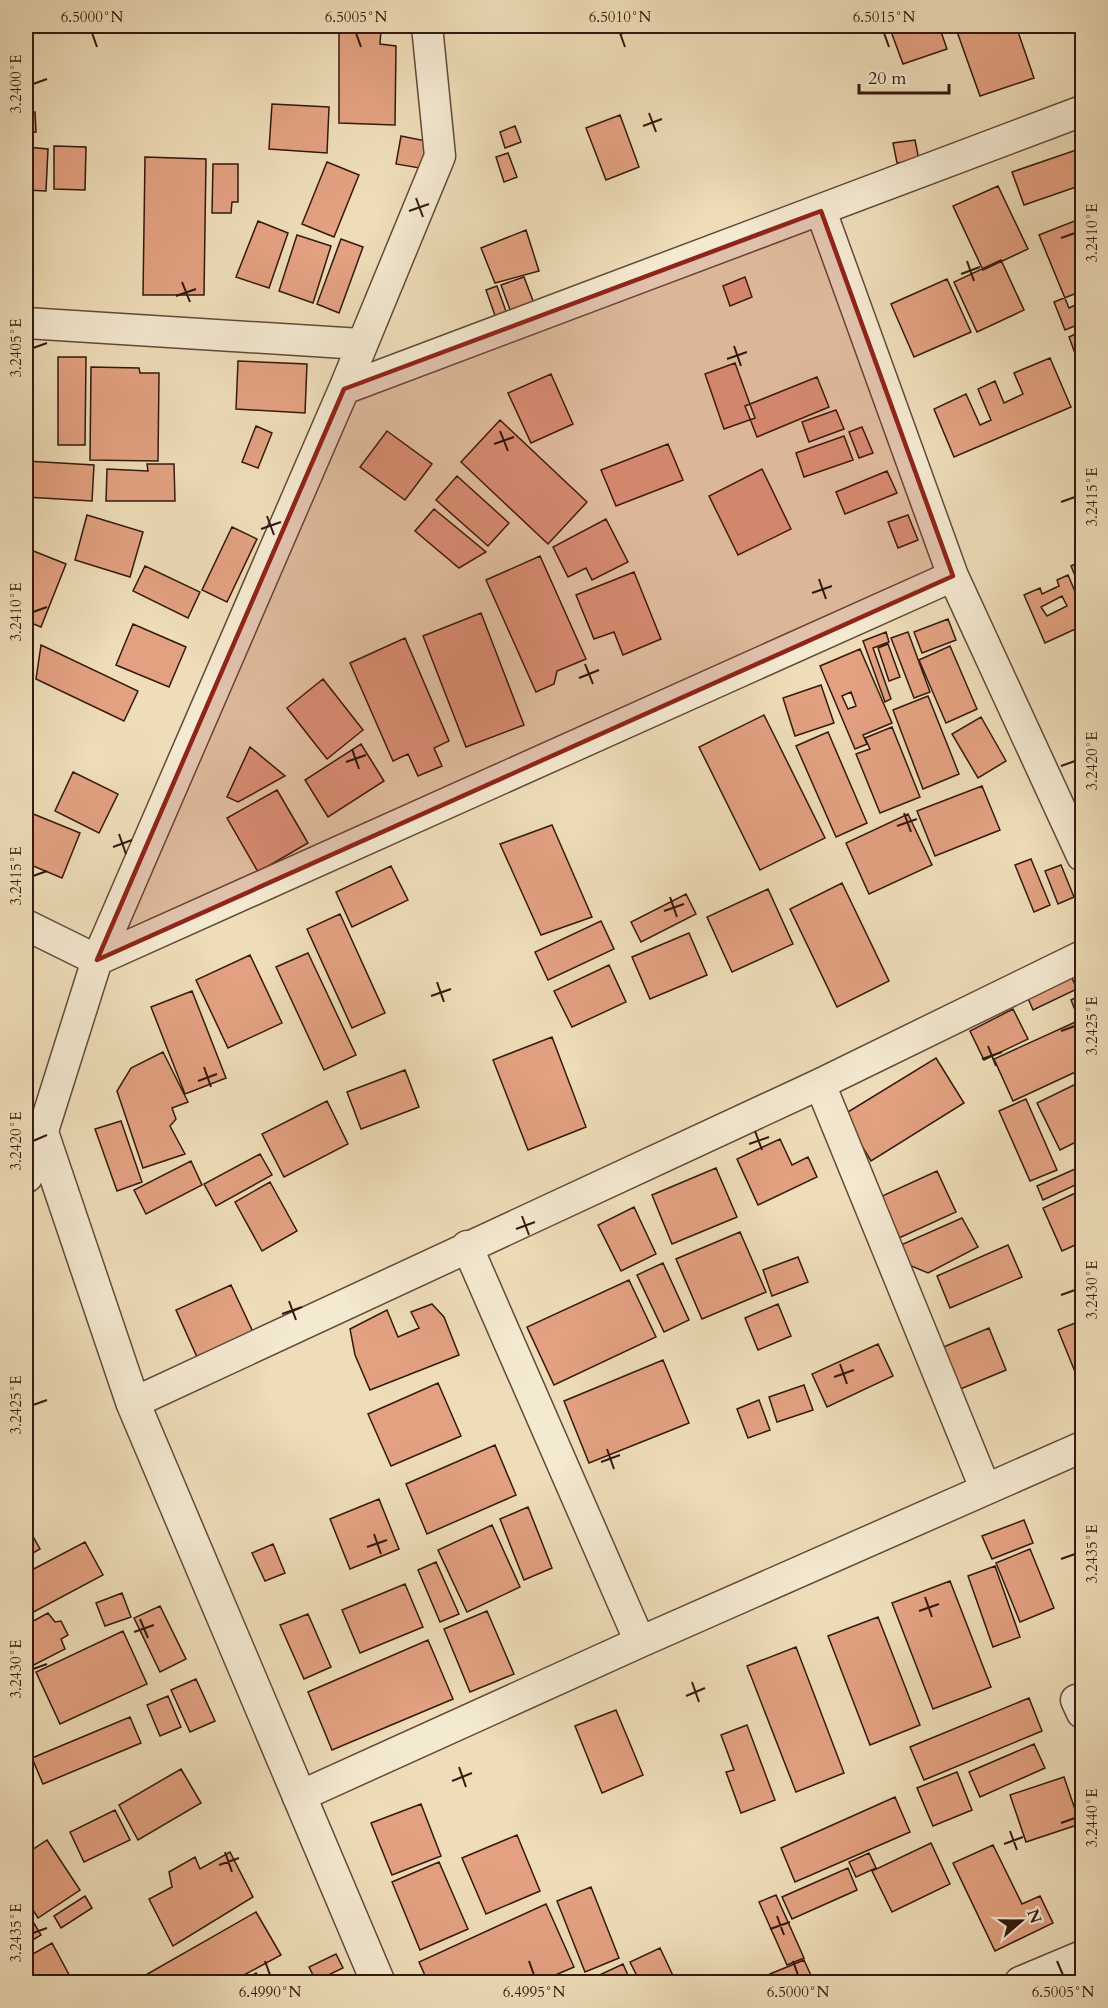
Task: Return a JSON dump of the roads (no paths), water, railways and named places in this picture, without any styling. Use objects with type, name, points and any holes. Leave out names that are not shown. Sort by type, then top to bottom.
[{"type":"street","points":[[26,1176],[42,1134],[97,960],[344,389],[440,156],[427,26]]},
{"type":"street","points":[[344,389],[1083,111]]},
{"type":"street","points":[[822,211],[953,576],[1083,856]]},
{"type":"street","points":[[26,323],[361,344]]},
{"type":"street","points":[[97,960],[953,576]]},
{"type":"street","points":[[26,925],[97,960]]},
{"type":"street","points":[[133,1403],[820,1084],[1083,956]]},
{"type":"street","points":[[820,1084],[985,1488]]},
{"type":"street","points":[[42,1134],[133,1403],[378,1983]]},
{"type":"street","points":[[467,1246],[639,1642]]},
{"type":"street","points":[[298,1797],[639,1642],[985,1488],[1083,1447]]},
{"type":"street","points":[[1020,1983],[1083,1956]]}]
